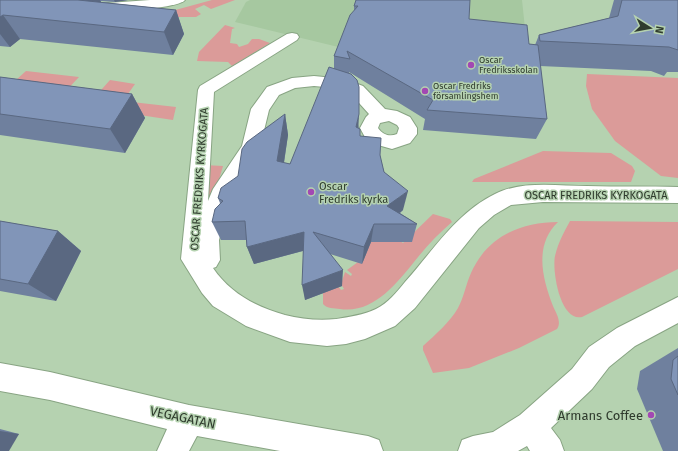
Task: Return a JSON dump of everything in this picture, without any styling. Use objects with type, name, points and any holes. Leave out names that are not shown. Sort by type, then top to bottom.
[{"type":"street","points":[[95,7],[135,6],[178,0]]},
{"type":"street","name":"OSCAR FREDRIKS KYRKOGATA","points":[[292,37],[206,90],[193,259],[221,297],[260,320],[284,329],[316,334],[348,331],[391,314],[421,284],[447,249],[476,219],[490,206],[504,198],[543,194],[678,195]]},
{"type":"street","points":[[221,297],[208,268],[208,240],[220,195],[251,147],[260,109],[273,91],[292,83],[314,81],[338,83],[357,90],[381,116]]},
{"type":"street","points":[[473,451],[498,446],[531,426],[582,379],[599,357],[626,337],[678,309]]},
{"type":"street","name":"VEGAGATAN","points":[[0,377],[50,386],[189,420],[368,451]]},
{"type":"street","points":[[172,451],[189,420]]},
{"type":"street","points":[[531,426],[549,451]]},
{"type":"shaded area","points":[[212,0],[235,0],[211,9],[204,5],[195,9],[201,14],[196,17],[140,17],[168,12]]},
{"type":"shaded area","name":"Oscar Fredriksskolan","points":[[250,0],[522,0],[532,94],[235,22],[246,2]]},
{"type":"shaded area","points":[[225,25],[235,28],[232,29],[230,43],[237,44],[239,47],[248,44],[252,39],[259,39],[270,43],[232,66],[228,62],[197,61],[199,52]]},
{"type":"shaded area","points":[[26,71],[79,77],[61,96],[6,89]]},
{"type":"shaded area","points":[[587,74],[678,78],[678,178],[661,176],[615,141],[592,109],[586,86]]},
{"type":"shaded area","points":[[110,80],[135,84],[123,101],[176,107],[173,120],[86,107]]},
{"type":"shaded area","points":[[543,151],[611,153],[632,166],[635,171],[631,182],[472,182],[474,179]]},
{"type":"shaded area","points":[[204,165],[223,166],[213,200],[199,211]]},
{"type":"shaded area","points":[[433,214],[450,219],[452,222],[432,241],[383,296],[363,307],[352,309],[331,308],[326,307],[323,304],[323,293],[338,286],[341,290],[344,289],[341,284],[345,272],[351,276],[352,274],[347,270],[358,262],[358,235],[393,236],[403,243]]},
{"type":"shaded area","points":[[570,221],[678,222],[678,269],[582,317],[574,316],[568,312],[559,294],[556,283],[554,263],[563,233]]},
{"type":"shaded area","points":[[558,222],[550,231],[546,241],[542,262],[543,273],[549,295],[559,320],[557,329],[519,348],[469,368],[433,373],[423,350],[423,346],[455,313],[462,299],[471,273],[478,260],[486,250],[506,234],[518,229],[531,225]]},
{"type":"building","points":[[0,0],[78,0],[176,10],[164,32],[3,15],[0,17]]},
{"type":"building","name":"Oscar Fredriksskolan","points":[[356,0],[470,0],[469,19],[527,25],[529,44],[538,45],[547,119],[427,110],[433,100],[347,51],[350,59],[334,56],[350,15],[358,6],[354,6]]},
{"type":"building","points":[[622,0],[678,0],[678,50],[669,47],[540,41],[539,35],[618,16]]},
{"type":"building","name":"Oscar Fredriks kyrka","points":[[329,67],[351,74],[357,80],[359,87],[359,114],[356,127],[360,129],[360,136],[381,138],[380,155],[384,172],[408,191],[387,206],[417,224],[374,224],[364,247],[313,232],[343,270],[302,285],[304,232],[247,247],[245,221],[212,222],[215,209],[223,201],[218,198],[221,188],[238,176],[242,149],[247,142],[285,114],[277,161],[290,164]]},
{"type":"building","points":[[0,77],[132,94],[110,129],[0,114]]},
{"type":"building","points":[[0,221],[58,231],[28,284],[0,279]]},
{"type":"building","points":[[678,356],[678,395],[671,379],[673,360]]},
{"type":"place","name":"Oscar Fredriksskolan","points":[[471,65]]},
{"type":"place","name":"Oscar Fredriks församlingshem","points":[[425,91]]},
{"type":"place","name":"Oscar Fredriks kyrka","points":[[311,192]]},
{"type":"place","name":"Armans Coffee","points":[[651,415]]}]
